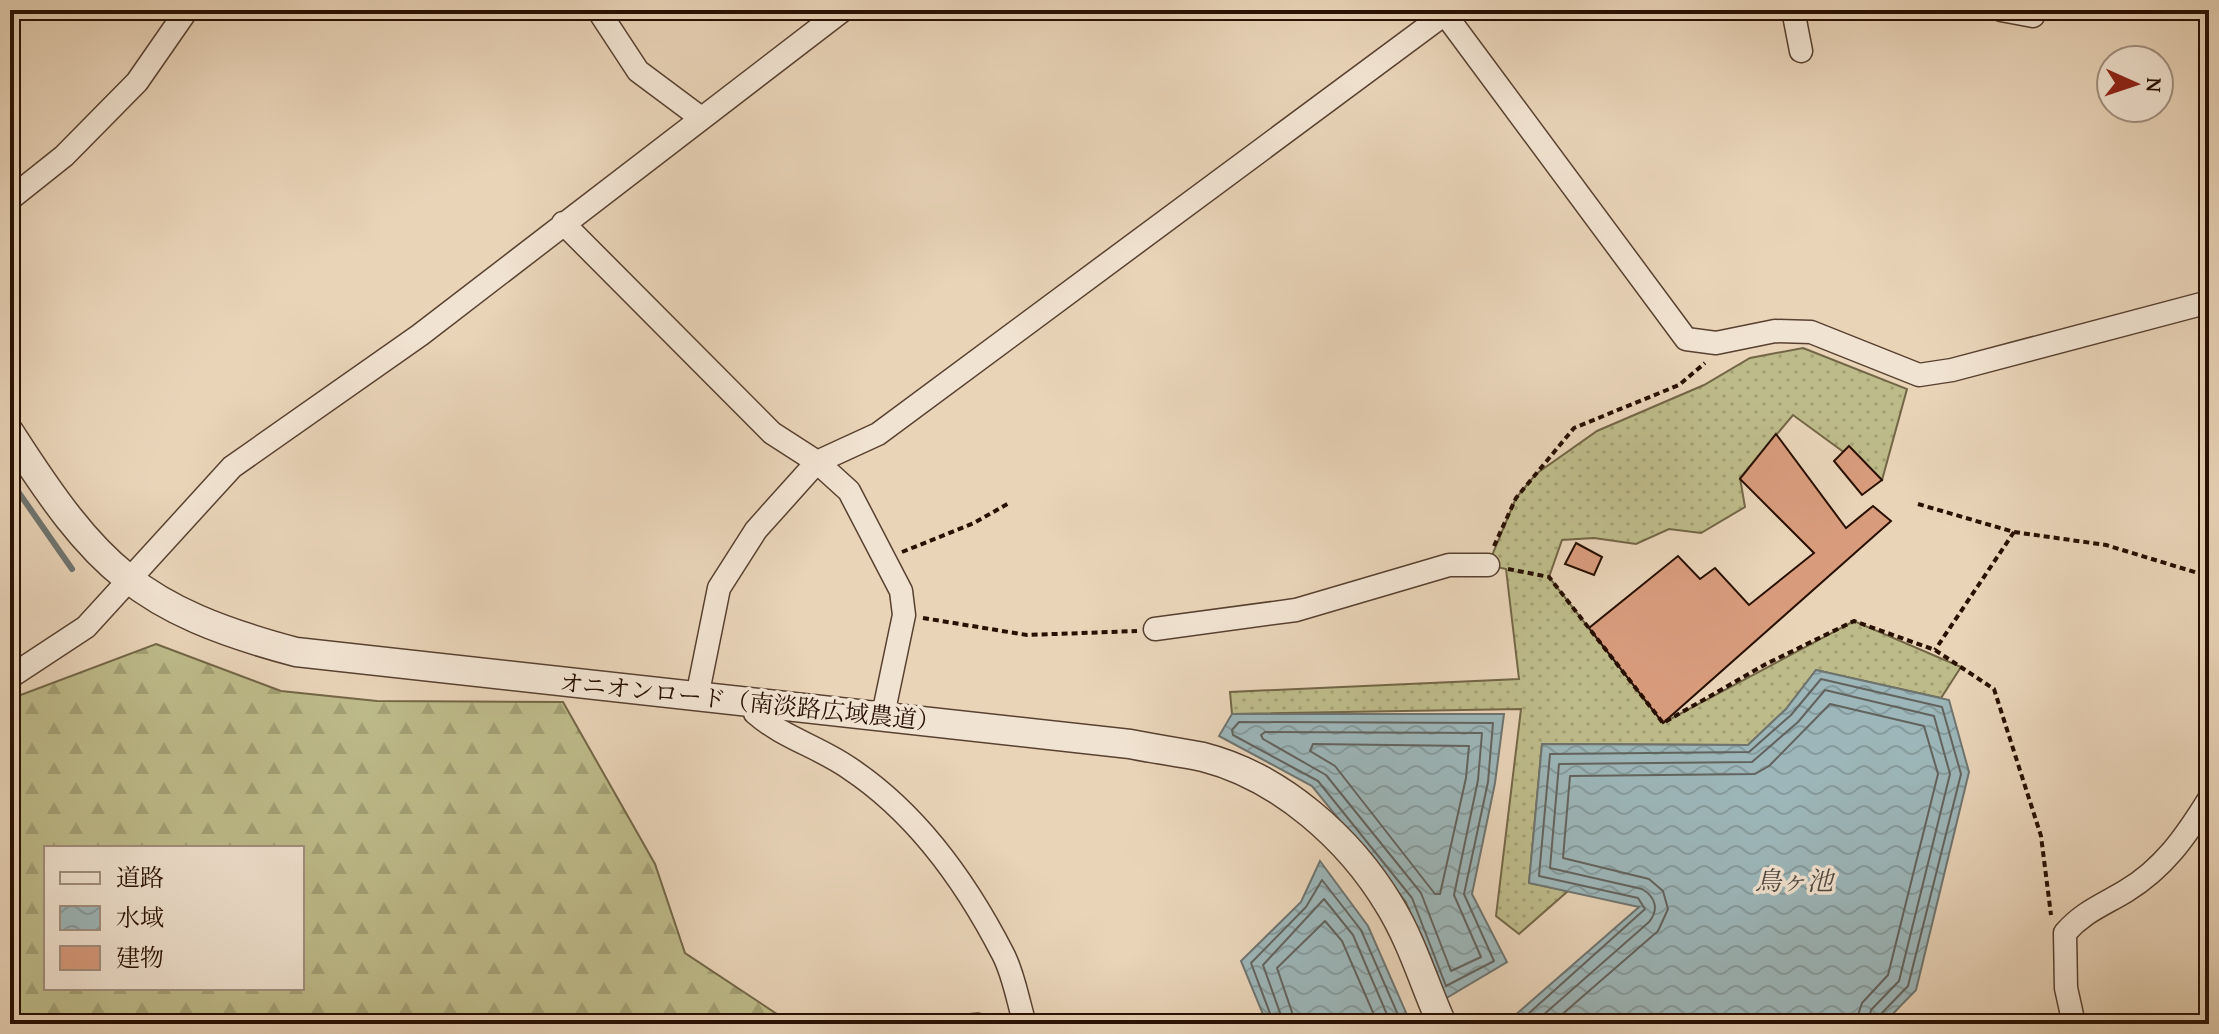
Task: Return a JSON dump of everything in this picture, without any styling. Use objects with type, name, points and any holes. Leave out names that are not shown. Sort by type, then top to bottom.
[{"type":"street","points":[[10,199],[64,156],[137,82],[187,10]]},
{"type":"street","points":[[598,10],[638,71],[701,118]]},
{"type":"street","points":[[10,677],[86,627],[130,583],[232,467],[420,335],[843,10]]},
{"type":"street","points":[[1793,10],[1801,51]]},
{"type":"street","points":[[2001,10],[2033,16]]},
{"type":"street","points":[[697,697],[719,588],[756,530],[817,462],[878,434],[1446,11],[1686,339],[1716,343],[1775,331],[1811,332],[1919,375],[1952,370],[2209,302]]},
{"type":"street","points":[[563,223],[772,433],[817,462],[849,491],[901,591],[904,615],[883,715]]},
{"type":"street","name":"オニオンロード（南淡路広域農道）","points":[[10,433],[90,546],[130,583],[195,620],[296,652],[1130,744],[1205,758],[1260,780],[1308,812],[1356,856],[1392,908],[1442,1024]]},
{"type":"street","points":[[1155,629],[1296,610],[1449,565],[1488,565]]},
{"type":"street","points":[[754,702],[755,713],[768,724],[848,767],[892,801],[932,841],[1004,956],[1025,1024]]},
{"type":"street","points":[[2074,1024],[2066,988],[2065,933],[2080,915],[2126,892],[2158,869],[2186,838],[2209,799]]},
{"type":"path","points":[[1716,343],[1706,362],[1679,385],[1574,428],[1516,498],[1488,565],[1549,577],[1663,723],[1766,664],[1854,621],[1935,650],[1994,689],[2041,836],[2050,913],[2065,933]]},
{"type":"path","points":[[885,559],[974,523],[1009,503]]},
{"type":"path","points":[[1918,504],[2014,532],[2106,545],[2201,574]]},
{"type":"path","points":[[1935,650],[2014,532]]},
{"type":"path","points":[[904,615],[1027,635],[1106,635],[1155,629]]},
{"type":"green space","points":[[1803,348],[1907,389],[1882,480],[1793,415],[1740,478],[1745,507],[1701,533],[1669,529],[1636,544],[1594,538],[1562,540],[1549,577],[1663,723],[1854,621],[1961,667],[1941,698],[1816,670],[1786,709],[1748,745],[1542,744],[1529,883],[1568,891],[1519,934],[1496,916],[1521,709],[1232,714],[1230,692],[1519,679],[1506,569],[1488,565],[1516,498],[1536,474],[1597,431],[1704,385],[1750,358]]},
{"type":"green space","points":[[156,644],[281,691],[377,701],[563,702],[655,864],[685,953],[786,1020],[847,1014],[925,1019],[978,1013],[1023,1024],[10,1024],[10,699]]},
{"type":"water","name":"鳥ヶ池","points":[[1816,670],[1949,700],[1969,772],[1916,990],[1883,1024],[1505,1024],[1639,907],[1529,883],[1542,744],[1748,745],[1786,709]]},
{"type":"water","points":[[1232,714],[1504,714],[1495,783],[1472,894],[1507,962],[1443,1000],[1406,902],[1312,786],[1219,736]]},
{"type":"water","points":[[1320,861],[1368,926],[1411,1024],[1267,1024],[1241,961],[1301,902]]},
{"type":"building","points":[[1776,434],[1846,528],[1873,506],[1891,521],[1663,723],[1589,628],[1678,556],[1700,579],[1715,568],[1749,605],[1814,553],[1740,479]]},
{"type":"building","points":[[1849,446],[1882,480],[1862,495],[1834,461]]},
{"type":"building","points":[[1576,543],[1602,557],[1594,575],[1565,564]]},
{"type":"waterway","points":[[10,480],[72,569]]}]
